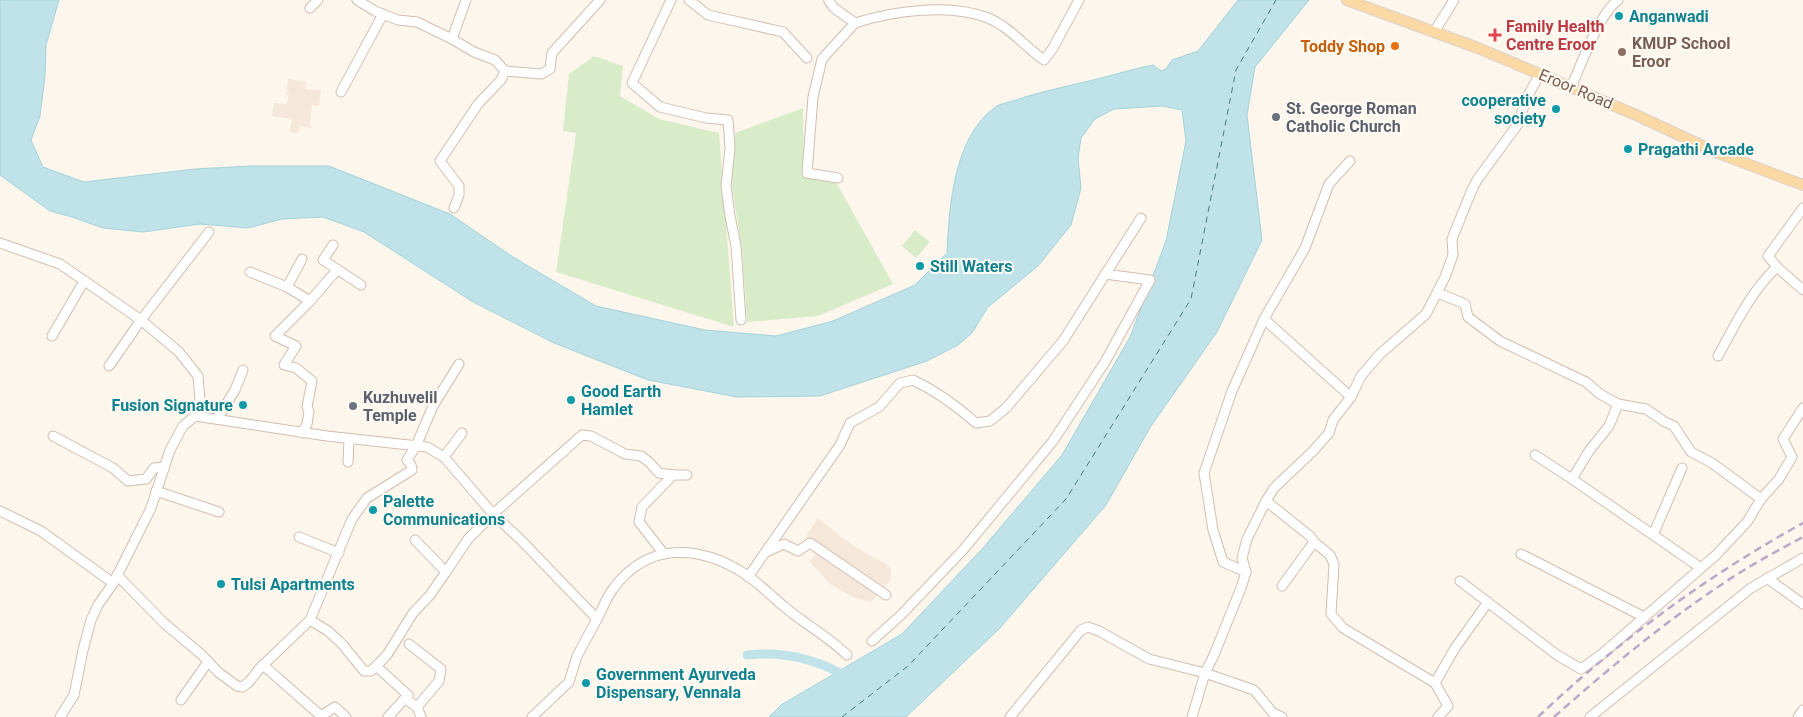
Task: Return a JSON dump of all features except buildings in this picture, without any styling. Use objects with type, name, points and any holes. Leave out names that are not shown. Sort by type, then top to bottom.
[{"type":"main road","name":"Eroor Road","points":[[1346,0],[1478,48],[1571,87],[1718,153],[1803,184]]},
{"type":"street","points":[[310,8],[318,0]]},
{"type":"street","points":[[358,0],[375,11],[398,20],[416,22],[452,39],[474,52],[495,60],[505,71],[541,74],[550,69],[552,53],[600,0]]},
{"type":"street","points":[[452,39],[466,0]]},
{"type":"street","points":[[671,0],[632,83],[660,107],[706,118],[728,120],[730,148],[726,186],[736,246],[741,320]]},
{"type":"street","points":[[689,0],[708,15],[783,32],[807,58]]},
{"type":"street","points":[[830,0],[834,8],[855,23]]},
{"type":"street","points":[[838,178],[807,173],[809,131],[813,97],[822,59],[855,23],[900,13],[946,10],[989,18],[1014,34],[1044,60],[1053,48],[1078,0]]},
{"type":"street","points":[[1434,32],[1454,0]]},
{"type":"street","points":[[1571,87],[1598,26],[1612,4],[1618,0]]},
{"type":"street","points":[[341,92],[383,14]]},
{"type":"street","points":[[454,208],[459,195],[459,186],[440,161],[478,104],[501,80],[505,71]]},
{"type":"street","points":[[1192,717],[1204,673],[1236,604],[1246,572],[1242,558],[1247,538],[1266,501],[1274,488],[1329,433],[1333,420],[1351,397],[1361,376],[1380,354],[1426,314],[1438,293],[1453,255],[1452,239],[1470,192],[1518,124],[1527,97],[1540,74]]},
{"type":"street","points":[[1246,572],[1223,562],[1213,530],[1204,473],[1232,391],[1264,318],[1305,248],[1329,184],[1350,161]]},
{"type":"street","points":[[1803,208],[1768,256],[1777,268],[1803,290]]},
{"type":"street","points":[[748,577],[781,527],[840,445],[850,424],[879,407],[900,383],[913,380],[924,385],[976,422],[990,422],[1006,408],[1063,341],[1141,218]]},
{"type":"street","points":[[109,366],[141,320],[209,232]]},
{"type":"street","points":[[0,243],[60,264],[141,320],[179,352],[198,376],[200,401],[195,416],[183,426],[170,450],[151,508],[115,579],[91,620],[74,695],[60,717]]},
{"type":"street","points":[[333,244],[323,260],[361,285]]},
{"type":"street","points":[[287,287],[302,259]]},
{"type":"street","points":[[1718,356],[1763,280],[1777,268]]},
{"type":"street","points":[[302,432],[307,424],[309,412],[307,408],[312,381],[296,368],[284,365],[296,346],[275,336],[310,301],[337,270]]},
{"type":"street","points":[[250,272],[287,287],[310,301]]},
{"type":"street","points":[[872,641],[901,615],[963,550],[1053,442],[1079,404],[1105,362],[1150,280],[1105,274]]},
{"type":"street","points":[[52,336],[84,281]]},
{"type":"street","points":[[1438,293],[1465,304],[1468,317],[1500,341],[1586,382],[1600,394],[1618,404],[1646,409],[1664,422],[1674,426],[1692,452],[1712,463],[1760,499]]},
{"type":"street","points":[[1264,318],[1351,397]]},
{"type":"street","points":[[0,511],[41,531],[115,579],[218,672],[242,687],[310,620],[352,519],[367,498],[412,470],[407,460],[416,446],[434,406],[459,364]]},
{"type":"street","points":[[217,419],[235,390],[243,370]]},
{"type":"street","points":[[1572,479],[1589,451],[1609,426],[1618,404]]},
{"type":"street","points":[[1460,581],[1557,655],[1581,669],[1602,654],[1701,568],[1747,522],[1760,499],[1779,479],[1792,458],[1783,439],[1803,408]]},
{"type":"street","points":[[195,416],[349,439],[427,447],[444,457],[493,514],[520,539],[597,619]]},
{"type":"street","points":[[444,457],[462,433]]},
{"type":"street","points":[[310,620],[328,631],[342,644],[364,671],[371,671],[387,655],[413,613],[430,595],[468,540],[493,514],[582,435],[590,436],[625,454],[641,456],[659,473],[687,475]]},
{"type":"street","points":[[53,436],[114,468],[128,481],[146,479],[154,468],[164,468]]},
{"type":"street","points":[[348,462],[349,439]]},
{"type":"street","points":[[1535,455],[1701,568]]},
{"type":"street","points":[[1653,535],[1682,468]]},
{"type":"street","points":[[664,554],[639,522],[642,507],[673,475]]},
{"type":"street","points":[[156,491],[219,512]]},
{"type":"street","points":[[1266,501],[1310,536],[1314,542],[1330,555],[1334,564],[1331,614],[1343,628],[1435,682],[1448,706],[1438,717]]},
{"type":"street","points":[[299,536],[339,553]]},
{"type":"street","points":[[415,540],[446,572]]},
{"type":"street","points":[[1282,586],[1314,542]]},
{"type":"street","points":[[766,552],[784,544],[798,551],[810,543],[886,594]]},
{"type":"street","points":[[532,717],[569,682],[577,656],[612,589],[630,570],[654,555],[678,551],[698,553],[716,560],[748,577],[787,610],[838,646],[847,655]]},
{"type":"street","points":[[1521,554],[1644,617]]},
{"type":"street","points":[[1590,717],[1752,588],[1803,558]]},
{"type":"street","points":[[1767,578],[1803,604]]},
{"type":"street","points":[[1435,682],[1455,648],[1488,602]]},
{"type":"street","points":[[1010,717],[1081,630],[1088,627],[1118,641],[1148,660],[1204,673],[1254,690],[1273,713],[1282,717]]},
{"type":"street","points":[[409,644],[441,669],[439,681],[417,707]]},
{"type":"street","points":[[181,700],[208,662]]},
{"type":"street","points":[[263,665],[321,716],[335,707],[346,717]]},
{"type":"street","points":[[376,666],[408,695]]},
{"type":"street","points":[[408,695],[407,700],[417,707],[421,717]]},
{"type":"street","points":[[388,717],[408,695]]},
{"type":"street","points":[[1798,717],[1803,710]]},
{"type":"shaded area","points":[[288,79],[306,82],[305,89],[321,90],[319,106],[312,105],[310,123],[312,128],[300,126],[298,133],[290,132],[292,119],[272,116],[274,103],[287,104],[289,94],[286,94]]},
{"type":"shaded area","points":[[818,518],[849,543],[885,563],[891,569],[891,578],[884,589],[871,602],[853,597],[830,584],[810,562],[816,553],[804,545],[808,533]]},
{"type":"green space","points":[[594,56],[623,66],[620,96],[659,119],[719,133],[734,327],[556,272],[576,133],[563,131],[569,74]]},
{"type":"green space","points":[[803,108],[804,176],[836,182],[893,284],[818,316],[747,322],[742,251],[732,186],[735,133]]},
{"type":"green space","points":[[915,230],[930,242],[916,258],[902,246]]},
{"type":"water","points":[[0,0],[59,0],[46,45],[45,76],[40,116],[31,140],[43,167],[84,182],[195,169],[250,166],[329,166],[450,214],[513,257],[596,306],[705,330],[776,336],[833,321],[915,285],[947,253],[952,194],[962,155],[970,137],[981,121],[994,108],[1004,103],[1038,93],[1147,66],[1153,65],[1161,71],[1166,69],[1172,60],[1198,51],[1238,0],[1309,0],[1255,67],[1247,115],[1262,240],[1217,332],[1151,426],[1106,505],[1000,628],[906,717],[769,717],[781,705],[902,634],[982,549],[1062,455],[1130,337],[1166,241],[1186,141],[1182,110],[1162,106],[1114,109],[1095,119],[1081,138],[1078,158],[1081,188],[1071,225],[1038,266],[988,307],[972,333],[958,345],[927,361],[820,396],[737,397],[648,380],[554,343],[473,302],[364,232],[323,217],[282,219],[248,228],[200,224],[143,232],[103,228],[50,211],[0,175]]},
{"type":"waterway","points":[[747,655],[772,654],[795,656],[829,667],[840,673]]},
{"type":"ferry route","points":[[842,717],[908,666],[1066,499],[1191,299],[1236,70],[1276,0]]},
{"type":"railway","points":[[1538,717],[1600,662],[1664,611],[1732,565],[1803,523]]},
{"type":"railway","points":[[1554,717],[1677,615],[1741,572],[1803,537]]},
{"type":"place","name":"Anganwadi","points":[[1619,16]]},
{"type":"place","name":"Family Health Centre Eroor","points":[[1495,35]]},
{"type":"place","name":"Toddy Shop","points":[[1395,46]]},
{"type":"place","name":"KMUP School Eroor","points":[[1622,52]]},
{"type":"place","name":"cooperative society","points":[[1556,109]]},
{"type":"place","name":"St. George Roman Catholic Church","points":[[1276,117]]},
{"type":"place","name":"Pragathi Arcade","points":[[1628,149]]},
{"type":"place","name":"Still Waters","points":[[920,266]]},
{"type":"place","name":"Good Earth Hamlet","points":[[571,400]]},
{"type":"place","name":"Fusion Signature","points":[[243,405]]},
{"type":"place","name":"Kuzhuvelil Temple","points":[[353,406]]},
{"type":"place","name":"Palette Communications","points":[[373,510]]},
{"type":"place","name":"Tulsi Apartments","points":[[221,584]]},
{"type":"place","name":"Government Ayurveda Dispensary, Vennala","points":[[586,683]]}]
